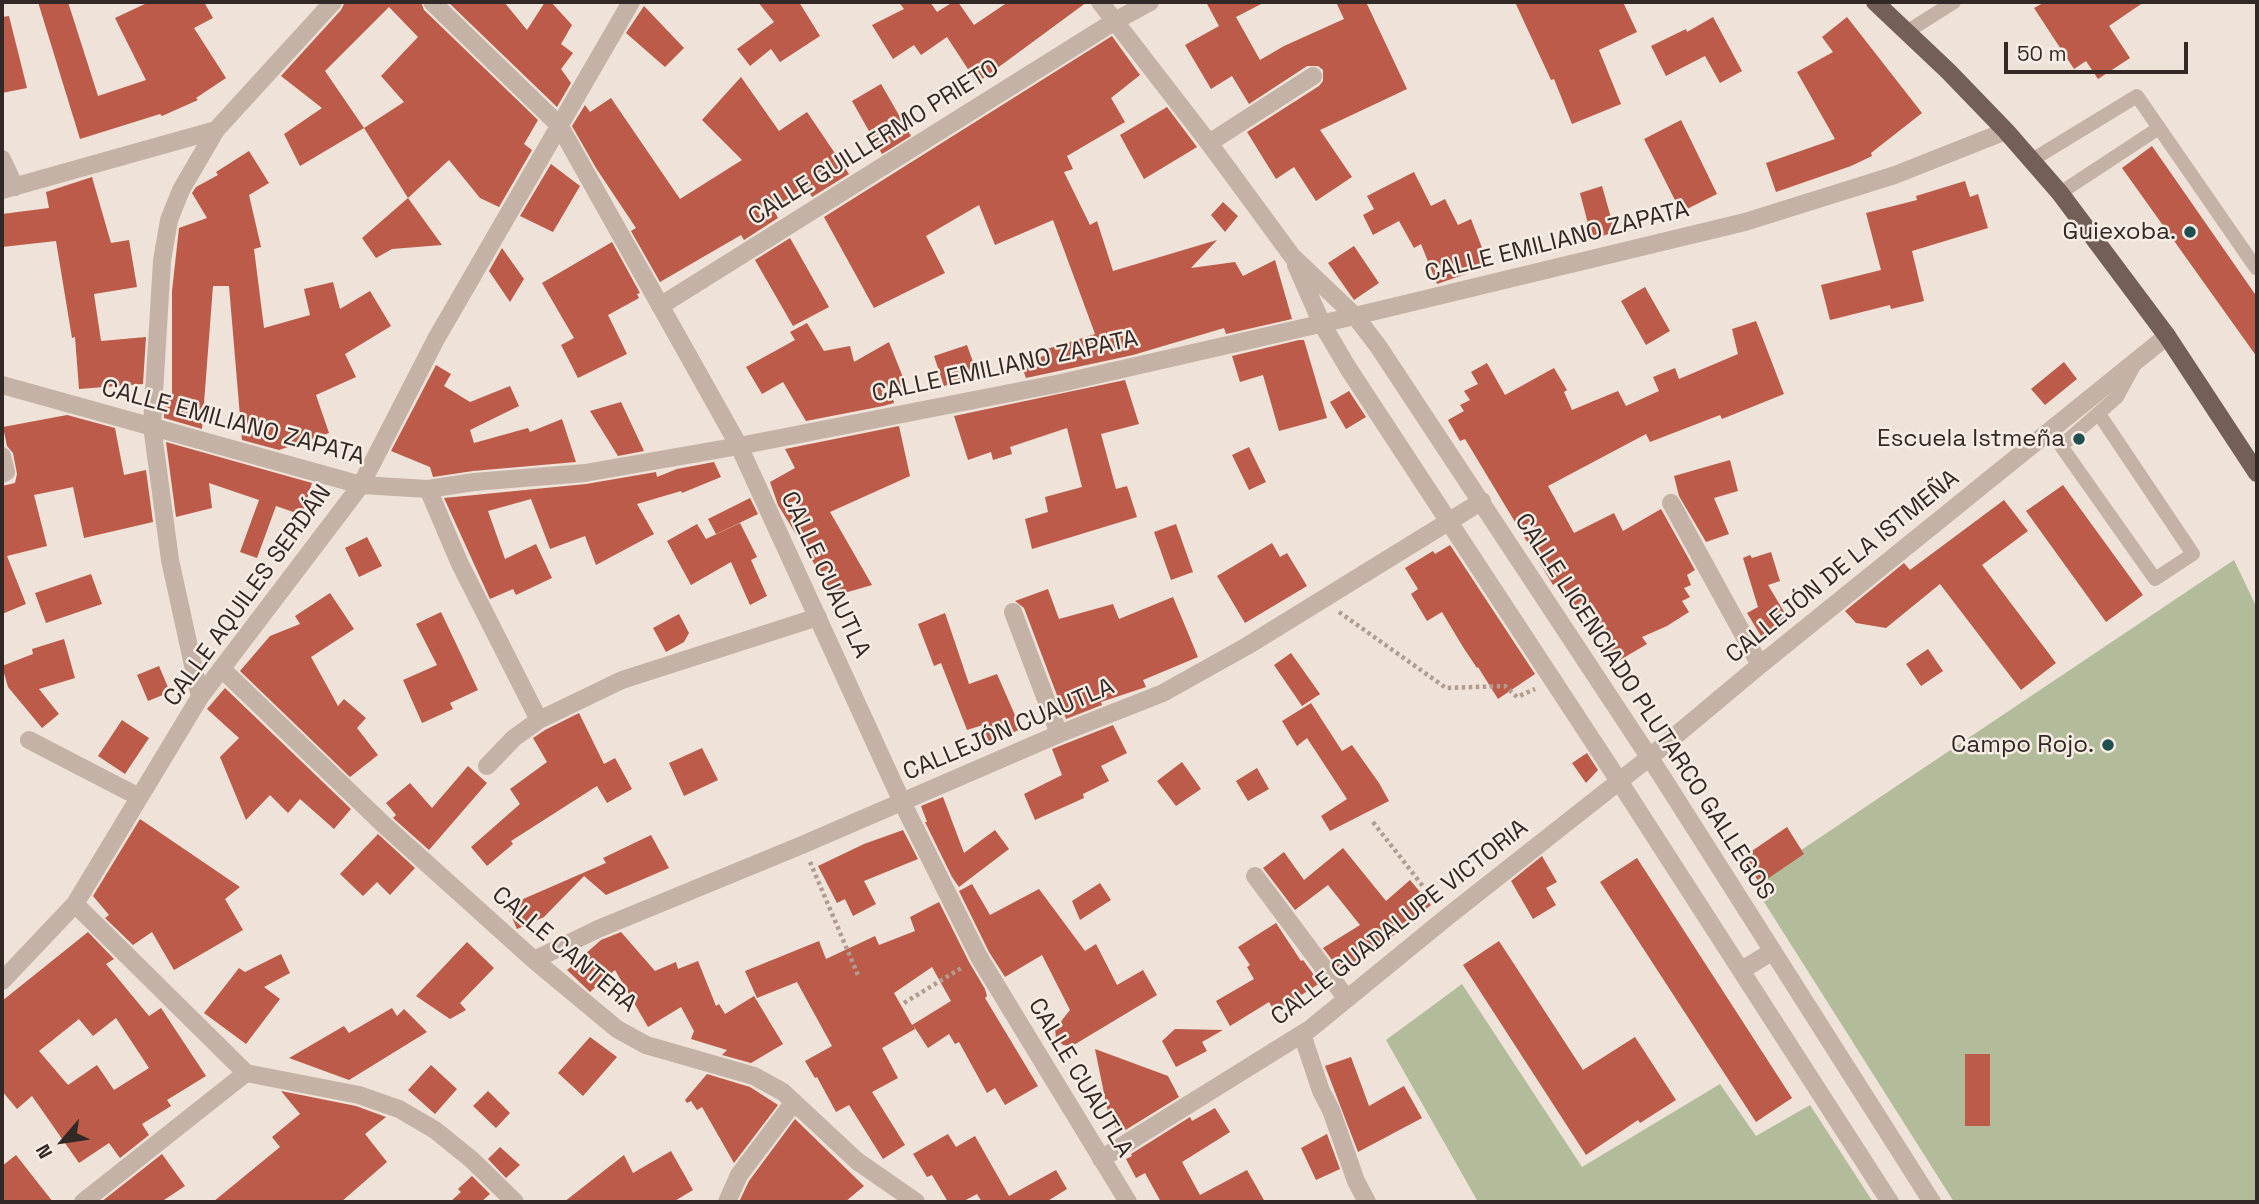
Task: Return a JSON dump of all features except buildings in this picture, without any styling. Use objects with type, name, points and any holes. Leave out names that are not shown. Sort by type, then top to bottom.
[{"type":"main road","points":[[1875,2],[1908,31],[2006,131],[2060,193],[2166,336],[2257,473]]},
{"type":"street","points":[[200,697],[170,560],[152,426],[162,261],[169,220],[181,190],[216,130],[332,2]]},
{"type":"street","name":"CALLE CUAUTLA","points":[[432,2],[559,125],[739,446],[901,802],[978,957],[1128,1202]]},
{"type":"street","name":"CALLE AQUILES SERDÁN","points":[[2,981],[75,904],[200,697],[360,485],[436,339],[631,2]]},
{"type":"street","name":"CALLE LICENCIADO PLUTARCO GALLEGOS","points":[[1100,2],[1292,256],[1355,316],[1378,346],[1650,757],[1932,1202]]},
{"type":"street","name":"CALLE GUILLERMO PRIETO","points":[[660,306],[1115,21],[1150,2]]},
{"type":"street","points":[[1209,143],[1313,75]]},
{"type":"street","points":[[2,159],[8,188],[216,130]]},
{"type":"street","name":"CALLE EMILIANO ZAPATA","points":[[2,385],[360,485],[428,489],[474,482],[585,473],[1061,383],[1322,324],[1745,222],[1895,175],[2006,131]]},
{"type":"street","name":"CALLE LICENCIADO PLUTARCO GALLEGOS","points":[[1292,256],[1322,324],[1448,524],[1619,780],[1890,1202]]},
{"type":"street","name":"CALLEJÓN DE LA ISTMEÑA","points":[[1650,757],[2166,336]]},
{"type":"street","points":[[2,456],[6,472],[2,474]]},
{"type":"street","points":[[428,489],[460,564],[539,720]]},
{"type":"street","name":"CALLEJÓN CUAUTLA","points":[[534,960],[598,929],[802,845],[1059,734],[1163,693],[1247,646],[1482,501]]},
{"type":"street","points":[[1671,503],[1760,665]]},
{"type":"street","points":[[1013,612],[1059,734]]},
{"type":"street","points":[[487,766],[514,738],[539,720],[622,680],[817,617]]},
{"type":"street","name":"CALLE CANTERA","points":[[222,669],[383,824],[534,960],[618,1029],[646,1045],[754,1076],[783,1093],[857,1161],[916,1202]]},
{"type":"street","points":[[30,740],[139,797]]},
{"type":"street","name":"CALLE GUADALUPE VICTORIA","points":[[1101,1159],[1302,1034],[1650,757]]},
{"type":"street","points":[[1255,876],[1347,999]]},
{"type":"street","points":[[75,904],[246,1073],[359,1095],[399,1109],[435,1130],[472,1160],[515,1202]]},
{"type":"street","points":[[1742,970],[1773,951]]},
{"type":"street","points":[[1302,1034],[1321,1091],[1331,1110],[1356,1181],[1367,1202]]},
{"type":"street","points":[[83,1202],[246,1073]]},
{"type":"street","points":[[727,1202],[739,1175],[794,1102]]},
{"type":"lane","points":[[1908,31],[1954,2]]},
{"type":"lane","points":[[2032,160],[2137,96],[2256,268]]},
{"type":"lane","points":[[2060,193],[2159,128]]},
{"type":"lane","points":[[2099,414],[2193,554],[2155,579],[2062,446],[2118,397],[2138,359]]},
{"type":"path","points":[[1322,599],[1446,688],[1504,687],[1517,697],[1552,681]]},
{"type":"path","points":[[1373,822],[1447,917]]},
{"type":"path","points":[[802,845],[858,975]]},
{"type":"path","points":[[904,1003],[978,957]]},
{"type":"green space","name":"Campo Rojo.","points":[[2234,560],[2257,608],[2257,1202],[1954,1202],[1752,883]]},
{"type":"green space","points":[[1462,984],[1582,1167],[1720,1084],[1756,1136],[1810,1105],[1873,1202],[1478,1202],[1386,1040]]},
{"type":"place","name":"Guiexoba.","points":[[2190,232]]},
{"type":"place","name":"Escuela Istmeña","points":[[2079,439]]},
{"type":"place","name":"Campo Rojo.","points":[[2108,745]]}]
